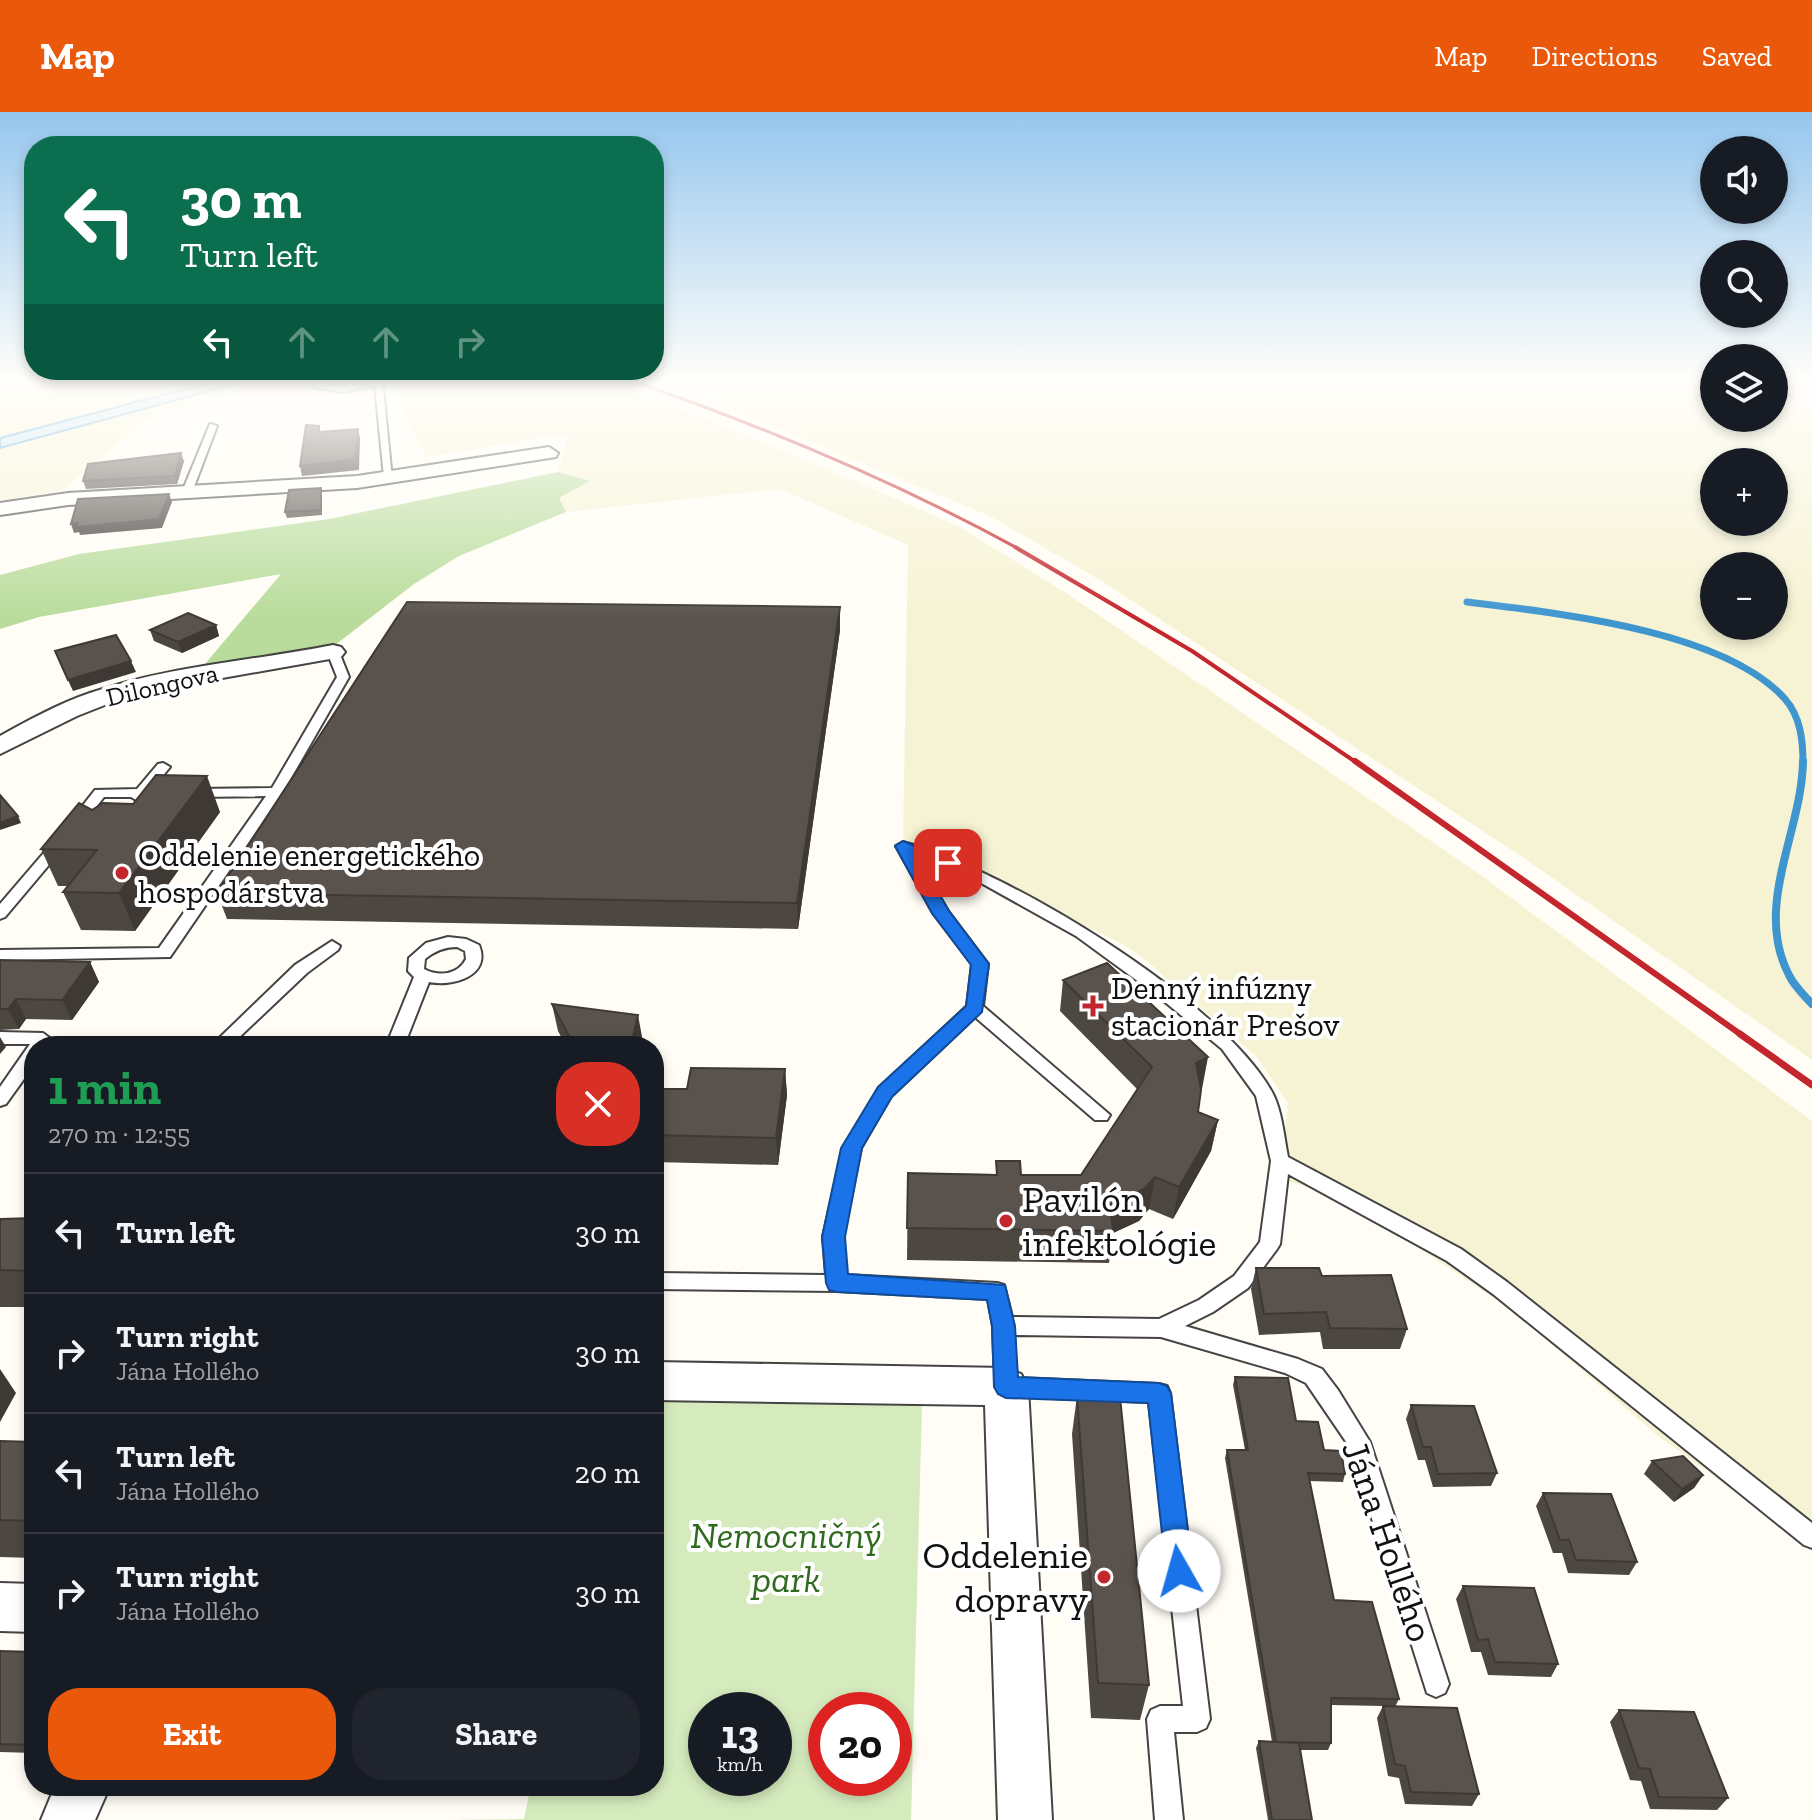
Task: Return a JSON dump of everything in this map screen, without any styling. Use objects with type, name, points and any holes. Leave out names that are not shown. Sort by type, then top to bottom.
[{"type":"street","points":[[0,509],[68,499],[300,487],[518,458]]},
{"type":"street","name":"Dilongova","points":[[0,746],[74,707],[112,694],[167,680],[333,652]]},
{"type":"street","points":[[664,1381],[1006,1387],[1025,1820]]},
{"type":"street","points":[[0,1607],[24,1608]]},
{"type":"street","points":[[68,1820],[79,1796]]},
{"type":"lane","points":[[187,492],[201,458]]},
{"type":"lane","points":[[387,458],[389,477]]},
{"type":"lane","points":[[0,955],[164,953],[276,792],[343,677],[333,652]]},
{"type":"lane","points":[[137,799],[163,767]]},
{"type":"lane","points":[[0,914],[100,793],[137,799],[276,792]]},
{"type":"lane","name":"Jána Hollého","points":[[975,1008],[980,964],[941,913],[903,846],[970,871],[1082,933],[1160,989],[1228,1045],[1265,1095],[1281,1168],[1270,1244],[1241,1282],[1206,1306],[1161,1328]]},
{"type":"lane","points":[[231,1036],[301,969],[332,946]]},
{"type":"lane","points":[[399,1036],[423,976]]},
{"type":"lane","points":[[837,1283],[833,1237],[852,1148],[885,1092],[975,1008],[1101,1115]]},
{"type":"lane","points":[[0,1038],[24,1039]]},
{"type":"lane","points":[[0,1100],[24,1066]]},
{"type":"lane","points":[[1280,1161],[1454,1255],[1500,1288],[1812,1537]]},
{"type":"lane","points":[[664,1281],[837,1283],[997,1291],[1003,1326],[1006,1387],[1159,1393],[1197,1719],[1160,1719],[1169,1820]]},
{"type":"lane","name":"Jána Hollého","points":[[1003,1326],[1161,1328],[1290,1365],[1314,1376],[1359,1442],[1436,1684]]},
{"type":"shaded area","points":[[0,458],[102,458],[63,490],[0,502]]},
{"type":"shaded area","points":[[562,458],[800,458],[958,526],[1066,593],[1478,873],[1812,1121],[1812,1548],[1657,1435],[1514,1312],[1345,1198],[1280,1179],[1288,1103],[1257,1057],[1142,957],[1121,943],[970,871],[903,846],[908,545],[780,489],[566,512],[559,498],[589,481],[558,472]]},
{"type":"shaded area","points":[[849,458],[1700,458],[1700,536],[1788,536],[1788,458],[1812,458],[1812,1060],[1521,856],[1103,582],[990,516]]},
{"type":"green space","points":[[558,472],[590,481],[559,498],[566,512],[459,556],[414,584],[330,649],[199,671],[281,574],[39,617],[0,629],[0,575],[79,554],[329,519]]},
{"type":"green space","name":"Nemocničný park","points":[[664,1399],[922,1404],[912,1782],[912,1692],[808,1692],[808,1796],[912,1796],[911,1820],[451,1820],[524,1819],[529,1796],[664,1796]]},
{"type":"building","points":[[141,458],[180,458],[175,476],[83,481],[88,464]]},
{"type":"building","points":[[301,458],[356,458],[356,459],[300,466]]},
{"type":"building","points":[[321,488],[321,510],[285,512],[289,490]]},
{"type":"building","points":[[169,494],[159,519],[77,527],[78,523],[71,524],[78,499]]},
{"type":"building","points":[[407,602],[840,607],[797,903],[217,893]]},
{"type":"building","points":[[188,613],[216,625],[178,642],[150,630]]},
{"type":"building","points":[[116,635],[131,661],[68,680],[55,651]]},
{"type":"building","points":[[156,775],[207,776],[119,893],[63,892],[97,850],[41,849],[79,803],[92,810],[103,803],[133,804]]},
{"type":"building","points":[[0,795],[18,816],[0,823]]},
{"type":"building","points":[[0,960],[90,962],[62,1000],[16,999],[8,1009],[0,1009]]},
{"type":"building","points":[[1107,963],[1208,1057],[1196,1063],[1201,1090],[1198,1112],[1218,1120],[1179,1187],[1155,1177],[1144,1189],[1110,1205],[1113,1231],[907,1228],[908,1173],[997,1175],[996,1161],[1020,1161],[1021,1175],[1081,1175],[1152,1067],[1063,980]]},
{"type":"building","points":[[552,1004],[638,1015],[633,1036],[569,1036]]},
{"type":"building","points":[[691,1068],[785,1069],[776,1138],[664,1135],[664,1089],[687,1089]]},
{"type":"building","points":[[24,1218],[24,1271],[0,1270],[0,1219]]},
{"type":"building","points":[[1256,1268],[1319,1268],[1322,1276],[1391,1275],[1407,1329],[1330,1328],[1326,1312],[1264,1314]]},
{"type":"building","points":[[1235,1377],[1288,1378],[1296,1421],[1318,1422],[1324,1450],[1341,1451],[1345,1474],[1308,1473],[1334,1600],[1372,1602],[1399,1699],[1331,1698],[1331,1743],[1276,1742],[1227,1450],[1248,1450]]},
{"type":"building","name":"Oddelenie dopravy","points":[[1077,1396],[1120,1397],[1149,1685],[1098,1683]]},
{"type":"building","points":[[1411,1405],[1474,1406],[1497,1473],[1438,1474],[1431,1447],[1423,1447]]},
{"type":"building","points":[[0,1441],[24,1442],[24,1521],[0,1520]]},
{"type":"building","points":[[1683,1456],[1703,1475],[1682,1489],[1652,1461]]},
{"type":"building","points":[[1543,1493],[1611,1494],[1637,1562],[1576,1560],[1569,1540],[1560,1540]]},
{"type":"building","points":[[1463,1586],[1534,1588],[1558,1664],[1495,1662],[1488,1639],[1478,1640]]},
{"type":"building","points":[[0,1651],[24,1652],[24,1745],[0,1744]]},
{"type":"building","points":[[1383,1706],[1457,1708],[1479,1794],[1411,1792],[1405,1766],[1395,1764]]},
{"type":"building","points":[[1619,1710],[1694,1712],[1728,1798],[1659,1797],[1650,1769],[1639,1768]]},
{"type":"building","points":[[1259,1741],[1299,1743],[1312,1820],[1272,1820]]},
{"type":"waterway","points":[[1467,602],[1591,619],[1681,641],[1722,656],[1757,675],[1785,699],[1795,714],[1800,730],[1803,762]]},
{"type":"waterway","points":[[1803,762],[1801,788],[1777,896],[1776,922],[1779,949],[1789,975],[1812,1004]]},
{"type":"railway","points":[[831,458],[1019,549]]},
{"type":"railway","points":[[1015,547],[1192,651],[1357,763]]},
{"type":"railway","points":[[1355,761],[1743,1036]]},
{"type":"railway","points":[[1740,1034],[1812,1085]]},
{"type":"place","name":"Oddelenie energetického hospodárstva","points":[[122,873]]},
{"type":"place","name":"Denný infúzny stacionár Prešov","points":[[1093,1006]]},
{"type":"place","name":"Pavilón infektológie","points":[[1006,1221]]},
{"type":"place","name":"Oddelenie dopravy","points":[[1104,1577]]},
{"type":"route","points":[[948,863],[903,846],[941,913],[980,964],[975,1008],[885,1092],[852,1148],[833,1237],[837,1283],[997,1291],[1003,1326],[1006,1387],[1159,1393],[1179,1571]]}]
